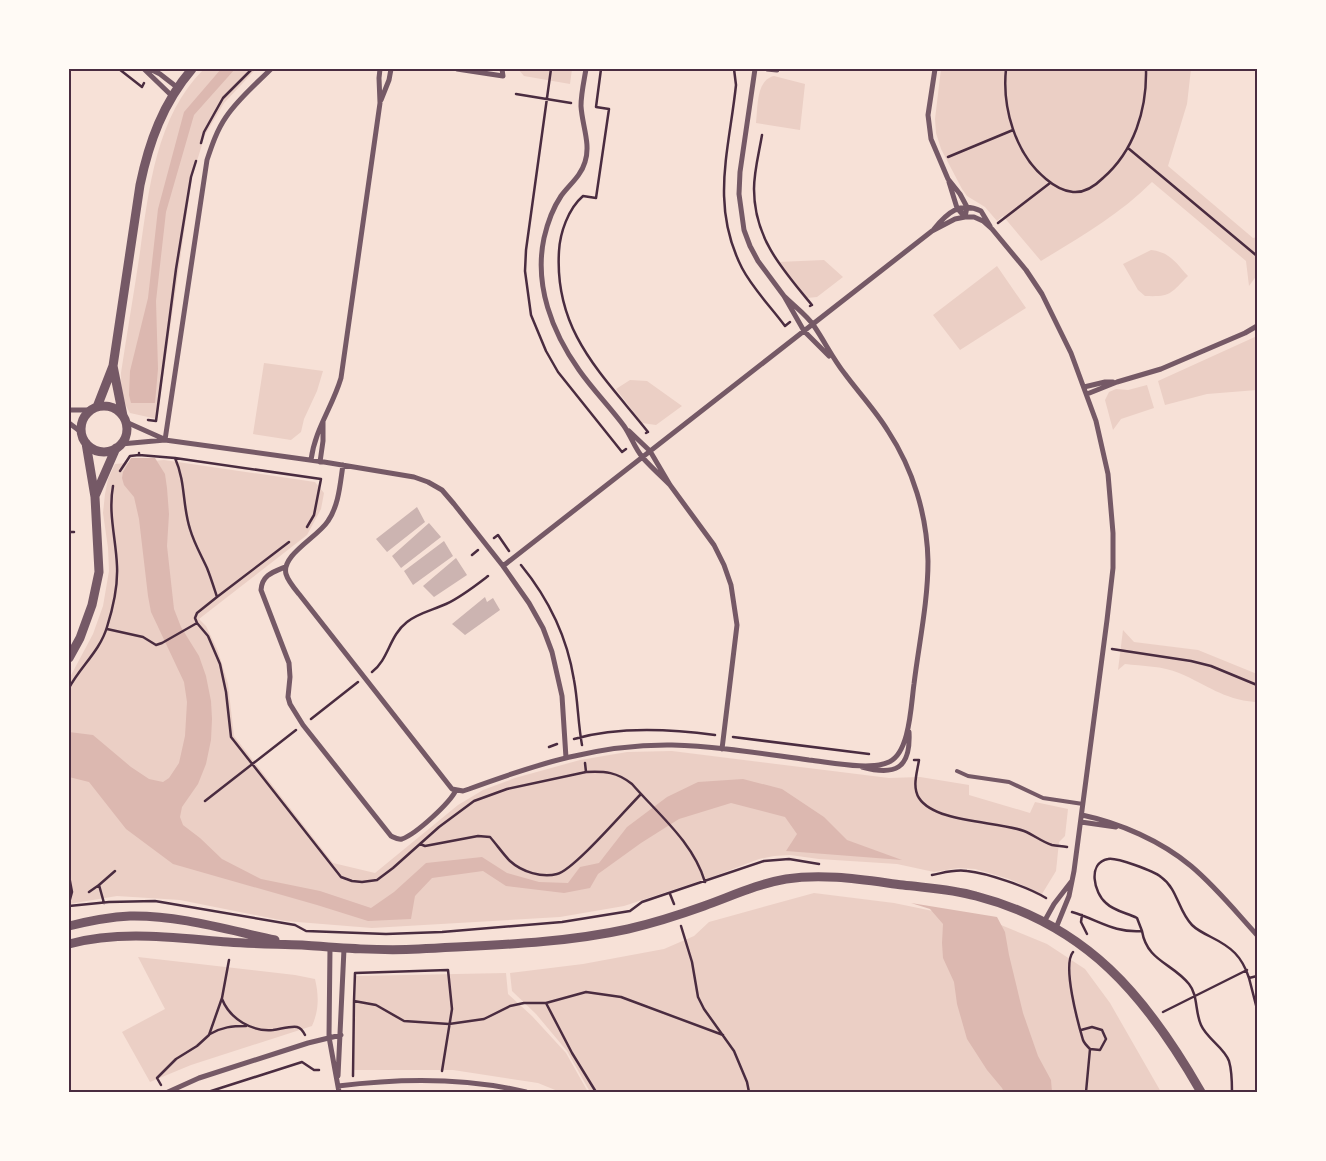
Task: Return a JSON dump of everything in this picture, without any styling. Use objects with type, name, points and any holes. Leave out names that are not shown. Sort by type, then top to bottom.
[{"type":"street","points":[[144,69],[172,96]]},
{"type":"street","points":[[150,69],[178,88]]},
{"type":"street","points":[[81,432],[83,420],[94,409],[113,366],[140,186],[146,158],[154,132],[172,96],[192,69]]},
{"type":"street","points":[[165,440],[207,160],[226,117],[271,69]]},
{"type":"street","points":[[311,460],[316,435],[331,406],[340,378],[380,102],[380,69]]},
{"type":"street","points":[[380,102],[389,80],[391,69]]},
{"type":"street","points":[[457,69],[503,76],[502,69]]},
{"type":"street","points":[[586,69],[581,105],[587,140],[585,163],[560,197],[550,219],[542,256],[542,280],[546,304],[554,328],[579,371],[636,442],[642,458],[670,485]]},
{"type":"street","points":[[285,567],[288,580],[452,789],[470,790],[523,770],[584,753],[642,745],[675,745],[722,749],[854,765],[890,762],[900,752],[908,726],[926,593],[928,562],[926,529],[919,501],[899,449],[887,429],[835,362],[804,331],[784,296],[758,261],[744,230],[740,211],[740,172],[755,69]]},
{"type":"street","points":[[767,69],[777,70]]},
{"type":"street","points":[[935,69],[928,115],[929,127],[934,148],[948,179],[956,208],[965,217]]},
{"type":"street","points":[[948,179],[960,194],[967,207],[965,217]]},
{"type":"street","points":[[503,566],[932,231],[949,212],[956,208],[967,207],[981,211],[1042,294],[1071,353],[1102,443],[1112,506],[1113,568],[1082,815],[1070,896],[1056,928]]},
{"type":"street","points":[[932,231],[955,219],[965,217],[983,221],[992,228]]},
{"type":"street","points":[[784,296],[813,324],[835,362]]},
{"type":"street","points":[[1086,394],[1117,382],[1161,369],[1257,326]]},
{"type":"street","points":[[95,496],[107,468],[125,437],[124,419],[113,366]]},
{"type":"street","points":[[1084,387],[1105,382],[1117,382]]},
{"type":"street","points":[[69,410],[111,407],[124,419],[165,440]]},
{"type":"street","points":[[320,462],[323,422]]},
{"type":"street","points":[[69,423],[81,432],[86,443],[95,496],[99,550],[97,589],[80,638],[69,658]]},
{"type":"street","points":[[86,443],[96,450],[103,452],[119,446],[165,440],[311,460],[414,477],[442,490],[503,566],[529,603],[543,628],[552,652],[562,696],[566,758]]},
{"type":"street","points":[[636,442],[650,451],[670,485],[714,545],[726,572],[736,606],[736,644],[722,749]]},
{"type":"street","points":[[342,465],[334,512],[318,534],[290,557],[285,567],[268,575],[261,584],[261,590],[288,663],[290,677],[288,697],[290,704],[309,732],[391,836],[396,839],[402,839],[446,805],[456,790]]},
{"type":"street","points":[[1082,815],[1106,820],[1151,840],[1175,854],[1212,886],[1257,935]]},
{"type":"street","points":[[1081,822],[1124,828]]},
{"type":"street","points":[[69,944],[108,937],[141,936],[344,949],[386,950],[457,946],[549,940],[629,929],[677,915],[758,885],[809,876],[839,877],[946,889],[999,902],[1056,928],[1080,944],[1114,972],[1132,992],[1154,1020],[1201,1092]]},
{"type":"street","points":[[1044,922],[1054,904],[1072,880]]},
{"type":"street","points":[[69,926],[130,916],[159,918],[194,922],[302,946]]},
{"type":"street","points":[[330,948],[329,1037],[338,1089]]},
{"type":"street","points":[[338,1089],[344,949]]},
{"type":"street","points":[[168,1092],[199,1078],[308,1043],[340,1035]]},
{"type":"street","points":[[338,1089],[354,1084],[372,1082],[442,1080],[526,1092]]},
{"type":"lane","points":[[956,770],[968,776],[1009,782],[1043,798],[1083,804]]},
{"type":"path","points":[[199,150],[204,132],[223,98],[252,69]]},
{"type":"path","points":[[552,69],[526,250],[525,271],[532,314],[540,339],[558,372],[622,452],[648,432],[584,351],[566,314],[558,280],[559,241],[570,212],[583,196],[596,198],[609,109],[596,107]]},
{"type":"path","points":[[734,69],[736,85],[723,187],[726,221],[735,252],[743,270],[753,284],[786,326],[796,317]]},
{"type":"path","points":[[1006,69],[1007,104],[1013,130],[1019,144],[1035,170],[1058,188],[1074,192],[1090,188],[1108,174],[1118,164],[1128,148],[1138,126],[1143,106],[1146,69]]},
{"type":"path","points":[[516,94],[548,99]]},
{"type":"path","points":[[939,160],[1013,130]]},
{"type":"path","points":[[762,135],[754,187],[756,217],[775,259],[812,305],[802,313]]},
{"type":"path","points":[[1128,148],[1257,256]]},
{"type":"path","points":[[142,429],[144,419],[156,421],[178,260],[191,177],[196,159]]},
{"type":"path","points":[[992,228],[1050,183]]},
{"type":"path","points":[[138,455],[140,442]]},
{"type":"path","points":[[107,468],[120,471],[130,456],[138,455],[175,458],[321,479],[314,515],[305,530]]},
{"type":"path","points":[[175,458],[181,472],[185,510],[190,532],[217,597]]},
{"type":"path","points":[[69,532],[74,532]]},
{"type":"path","points":[[472,555],[498,535],[544,597],[562,633],[570,657],[586,772]]},
{"type":"path","points":[[293,540],[217,597],[197,613],[195,618],[208,636],[220,664],[226,692],[231,736],[331,867],[341,877],[352,882],[377,880],[474,800],[507,789],[586,772],[614,772],[624,777],[684,842],[701,870],[705,882]]},
{"type":"path","points":[[107,629],[143,637],[156,644],[162,644],[197,623]]},
{"type":"path","points":[[1103,648],[1191,661],[1211,666],[1257,685]]},
{"type":"path","points":[[205,801],[252,763]]},
{"type":"path","points":[[420,844],[425,846],[478,836],[490,837],[511,862],[529,872],[544,875],[559,874],[586,851],[641,794]]},
{"type":"path","points":[[1142,931],[1137,918],[1115,909],[1105,903],[1100,896],[1095,885],[1095,875],[1096,869],[1102,861],[1108,858],[1124,860],[1162,877],[1175,892],[1191,925],[1231,948],[1238,956],[1247,970],[1257,1009]]},
{"type":"path","points":[[89,892],[116,871]]},
{"type":"path","points":[[69,876],[72,892],[69,903]]},
{"type":"path","points":[[99,885],[104,903]]},
{"type":"path","points":[[1081,1030],[1092,1027],[1102,1030],[1106,1038],[1100,1050],[1090,1049],[1083,1042],[1073,1002],[1069,970],[1070,957],[1087,934],[1081,922],[1082,915]]},
{"type":"path","points":[[209,1035],[222,998],[229,960]]},
{"type":"path","points":[[692,962],[698,997],[740,1062],[749,1092]]},
{"type":"path","points":[[354,1084],[352,1069],[354,974],[448,970],[452,996],[442,1080]]},
{"type":"path","points":[[1154,1020],[1165,1012],[1247,970]]},
{"type":"path","points":[[1249,978],[1257,976]]},
{"type":"path","points":[[354,1002],[376,1005],[404,1021],[449,1024],[484,1019],[510,1006],[546,1003],[586,992],[621,997],[723,1036]]},
{"type":"path","points":[[222,998],[225,1006],[232,1014],[247,1026]]},
{"type":"path","points":[[546,1003],[572,1053],[596,1092]]},
{"type":"path","points":[[162,1085],[157,1078],[176,1059],[220,1029],[231,1026],[247,1026],[270,1030],[298,1027],[302,1030],[308,1043]]},
{"type":"path","points":[[1086,1092],[1090,1049]]},
{"type":"path","points":[[208,1092],[302,1062],[314,1070],[319,1070]]},
{"type":"shaded area","points":[[204,69],[256,69],[224,103],[205,135],[192,177],[157,419],[130,413],[122,394],[121,373],[147,203],[157,154],[175,109],[188,88]]},
{"type":"shaded area","points":[[221,69],[235,69],[194,115],[166,212],[156,301],[158,369],[155,403],[131,403],[129,395],[130,371],[148,298],[158,209],[184,112]]},
{"type":"shaded area","points":[[518,69],[572,69],[570,84],[524,76]]},
{"type":"shaded area","points":[[941,69],[1191,69],[1187,104],[1168,166],[1253,238],[1257,237],[1257,275],[1249,286],[1246,261],[1152,182],[1113,215],[1041,261],[1003,216],[997,221],[985,207],[967,196],[941,149],[936,133],[935,119]]},
{"type":"shaded area","points":[[774,76],[805,84],[800,130],[756,123],[761,88],[768,79]]},
{"type":"shaded area","points":[[1151,250],[1168,256],[1188,276],[1173,291],[1165,295],[1145,296],[1138,290],[1123,264]]},
{"type":"shaded area","points":[[824,260],[843,277],[817,297],[807,298],[778,262]]},
{"type":"shaded area","points":[[997,266],[1026,308],[960,350],[933,315]]},
{"type":"shaded area","points":[[1257,336],[1257,390],[1207,394],[1165,405],[1158,381]]},
{"type":"shaded area","points":[[264,363],[323,371],[317,391],[304,419],[301,432],[291,440],[253,434]]},
{"type":"shaded area","points":[[630,380],[647,381],[682,406],[656,425],[642,423],[616,389]]},
{"type":"shaded area","points":[[1147,385],[1154,408],[1121,419],[1113,430],[1105,400],[1109,392],[1116,389],[1128,390]]},
{"type":"shaded area","points":[[131,458],[155,458],[165,474],[169,514],[167,546],[174,609],[181,627],[199,656],[206,676],[211,701],[211,740],[206,764],[198,784],[182,807],[180,817],[183,825],[222,859],[261,879],[320,891],[371,908],[394,892],[426,863],[482,857],[507,873],[539,882],[568,883],[580,867],[599,863],[627,827],[667,797],[698,782],[743,779],[782,789],[824,817],[847,840],[902,860],[786,851],[797,834],[785,817],[731,803],[679,819],[598,874],[590,888],[564,893],[506,886],[483,871],[432,878],[415,896],[411,919],[368,921],[173,864],[126,829],[89,782],[69,777],[69,732],[93,735],[131,767],[149,779],[163,782],[169,778],[179,763],[185,736],[187,702],[184,682],[151,612],[139,519],[134,497],[124,485],[122,478],[123,472]]},
{"type":"shaded area","points":[[164,460],[315,482],[324,493],[321,509],[307,535],[199,619],[206,626],[218,651],[228,684],[234,736],[333,863],[375,873],[458,805],[483,790],[515,778],[580,760],[627,752],[672,751],[889,778],[920,777],[969,785],[969,795],[1030,813],[1035,802],[1068,809],[1065,836],[1059,842],[1056,871],[1042,894],[1009,879],[975,869],[958,868],[934,872],[897,864],[819,859],[790,855],[774,856],[759,859],[712,877],[624,906],[560,917],[372,928],[285,921],[180,900],[117,896],[69,904],[69,679],[93,634],[103,606],[109,571],[103,513],[108,479],[115,464]]},
{"type":"shaded area","points":[[1123,630],[1134,642],[1198,650],[1257,674],[1255,702],[1224,695],[1179,673],[1166,669],[1125,664],[1118,670]]},
{"type":"shaded area","points":[[814,893],[894,903],[1001,925],[1047,944],[1085,969],[1110,1003],[1161,1092],[590,1092],[567,1051],[536,1014],[512,991],[510,973],[583,964],[664,949],[694,936],[709,922]]},
{"type":"shaded area","points":[[911,903],[997,917],[1005,932],[1023,1013],[1038,1056],[1051,1080],[1052,1092],[1004,1092],[987,1070],[967,1039],[957,1004],[954,982],[943,958],[943,924],[930,909]]},
{"type":"shaded area","points":[[138,957],[295,975],[315,979],[318,1003],[312,1026],[191,1065],[150,1082],[122,1032],[165,1009]]},
{"type":"shaded area","points":[[506,973],[508,994],[532,1016],[566,1053],[588,1092],[560,1092],[538,1083],[453,1070],[354,1070],[356,976]]},
{"type":"building","points":[[417,507],[425,522],[387,552],[376,539]]},
{"type":"building","points":[[429,523],[441,537],[401,568],[392,556]]},
{"type":"building","points":[[444,541],[453,556],[413,585],[404,571]]},
{"type":"building","points":[[456,558],[467,575],[434,597],[423,586]]},
{"type":"building","points":[[485,597],[487,602],[493,598],[500,610],[465,635],[452,624]]}]
